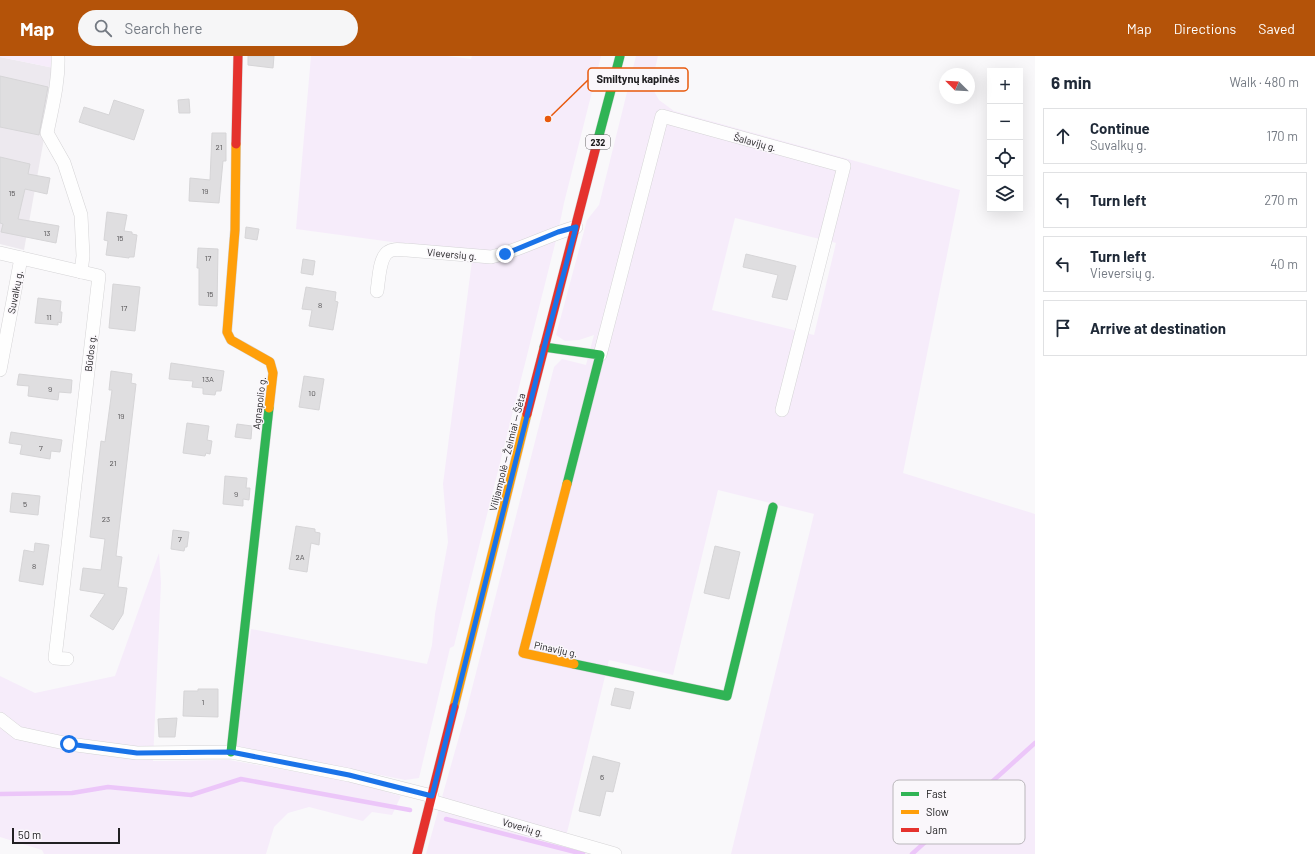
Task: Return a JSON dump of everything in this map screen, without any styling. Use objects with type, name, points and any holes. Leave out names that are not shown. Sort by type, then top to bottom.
[{"type":"street","points":[[21,258],[81,272],[83,256],[81,215],[64,163],[47,133],[56,87],[58,56]]},
{"type":"street","name":"Agnapolio g.","points":[[231,752],[273,373],[270,362],[231,340],[227,332],[235,230],[238,56]]},
{"type":"street","name":"Vilijampolė — Žeimiai — Šėta","points":[[417,854],[544,348],[620,56]]},
{"type":"street","name":"Šalavijų g.","points":[[600,355],[662,116],[844,166],[782,410]]},
{"type":"street","name":"Vieversių g.","points":[[377,290],[382,262],[388,252],[392,250],[491,257],[505,254],[558,232],[576,227]]},
{"type":"street","name":"Suvalkų g.","points":[[0,253],[21,258],[0,370]]},
{"type":"street","name":"Būdos g.","points":[[68,659],[55,658],[99,276],[81,272]]},
{"type":"street","points":[[544,348],[600,355]]},
{"type":"street","name":"Pinavijų g.","points":[[600,355],[523,653],[726,696],[773,507]]},
{"type":"street","points":[[0,719],[18,733],[69,744],[137,753],[231,752],[349,775],[432,798]]},
{"type":"street","name":"Voverių g.","points":[[432,798],[615,854]]},
{"type":"shaded area","points":[[52,56],[54,68],[0,57]]},
{"type":"shaded area","points":[[311,56],[447,56],[471,59],[472,56],[601,56],[454,646],[450,648],[419,778],[405,780],[236,746],[251,629],[427,664],[432,645],[435,614],[448,542],[443,484],[473,253],[296,229]]},
{"type":"shaded area","points":[[636,56],[658,56],[651,86],[659,100],[674,111],[960,190],[903,473],[1035,514],[1035,854],[731,854],[814,514],[718,490],[673,675],[609,660],[564,845],[601,854],[426,854],[466,712],[554,367],[562,359],[586,365],[594,335],[579,340],[565,341],[556,335],[587,220],[599,205]],"holes":[[[735,218],[836,243],[814,335],[712,310]]]},
{"type":"shaded area","points":[[0,57],[54,68],[45,133],[24,250],[0,244]]},
{"type":"shaded area","points":[[159,553],[161,583],[153,761],[229,760],[349,781],[401,796],[392,815],[372,812],[363,821],[309,807],[288,813],[274,827],[266,854],[44,854],[42,850],[0,837],[0,676],[35,693],[115,676]]},
{"type":"building","points":[[248,56],[274,56],[273,68],[248,65]]},
{"type":"building","points":[[0,76],[48,87],[39,135],[0,127]]},
{"type":"building","points":[[189,99],[190,113],[179,113],[178,100]]},
{"type":"building","points":[[114,100],[144,110],[134,140],[79,122],[84,107],[109,115]]},
{"type":"building","points":[[212,133],[226,133],[226,161],[223,161],[219,203],[189,201],[190,178],[210,180]]},
{"type":"building","points":[[0,157],[30,164],[28,174],[50,178],[47,194],[25,189],[18,219],[59,226],[56,243],[1,232],[3,224],[0,223]]},
{"type":"building","points":[[107,212],[127,215],[124,231],[132,232],[132,234],[137,235],[134,257],[129,258],[106,255],[108,241],[104,240]]},
{"type":"building","points":[[246,227],[259,229],[257,240],[245,238]]},
{"type":"building","points":[[198,248],[218,249],[217,306],[199,305],[199,268],[197,268]]},
{"type":"building","points":[[746,254],[796,266],[787,300],[772,297],[778,275],[743,267]]},
{"type":"building","points":[[303,259],[315,261],[313,275],[301,273]]},
{"type":"building","points":[[113,284],[140,287],[135,331],[109,328]]},
{"type":"building","points":[[306,287],[336,292],[335,301],[338,302],[333,330],[309,326],[312,310],[302,309]]},
{"type":"building","points":[[38,298],[61,301],[61,323],[58,322],[58,325],[35,323]]},
{"type":"building","points":[[171,363],[224,371],[221,391],[216,391],[215,395],[203,394],[203,388],[192,387],[193,381],[169,379]]},
{"type":"building","points":[[111,371],[132,374],[131,383],[136,384],[116,556],[122,557],[118,587],[127,588],[123,614],[113,630],[90,616],[105,594],[80,590],[83,568],[101,570],[105,539],[90,537],[101,441],[105,442],[112,390],[109,390]]},
{"type":"building","points":[[19,374],[72,380],[71,393],[59,392],[58,400],[28,396],[29,386],[17,385]]},
{"type":"building","points":[[304,376],[324,379],[319,410],[299,407]]},
{"type":"building","points":[[187,423],[209,426],[207,440],[212,441],[210,454],[206,453],[205,456],[183,453]]},
{"type":"building","points":[[237,424],[252,426],[251,439],[235,437]]},
{"type":"building","points":[[11,432],[62,440],[60,452],[51,451],[50,459],[20,454],[22,445],[9,443]]},
{"type":"building","points":[[225,476],[247,478],[246,488],[250,488],[249,500],[243,499],[243,506],[223,504]]},
{"type":"building","points":[[12,493],[40,496],[38,515],[10,512]]},
{"type":"building","points":[[296,526],[315,529],[315,532],[320,533],[319,545],[311,543],[307,572],[289,569]]},
{"type":"building","points":[[173,530],[189,532],[187,547],[185,547],[184,551],[171,549]]},
{"type":"building","points":[[35,543],[49,545],[43,585],[19,581],[24,550],[34,552]]},
{"type":"building","points":[[715,546],[740,552],[729,599],[704,593]]},
{"type":"building","points":[[615,688],[634,692],[630,709],[611,705]]},
{"type":"building","points":[[198,689],[218,689],[218,717],[183,716],[184,691],[198,691]]},
{"type":"building","points":[[177,718],[175,737],[159,737],[158,719]]},
{"type":"building","points":[[593,756],[620,763],[613,792],[606,791],[600,816],[579,811]]},
{"type":"waterway","points":[[994,780],[1035,743]]},
{"type":"waterway","points":[[0,794],[72,793],[108,787],[191,795],[241,779],[410,810]]},
{"type":"waterway","points":[[446,819],[583,854]]},
{"type":"waterway","points":[[912,854],[923,844]]},
{"type":"traffic: fast","points":[[597,143],[620,56]]},
{"type":"traffic: fast","points":[[544,347],[600,355],[567,484]]},
{"type":"traffic: fast","points":[[231,752],[269,408]]},
{"type":"traffic: fast","points":[[574,664],[727,696],[773,507]]},
{"type":"traffic: slow","points":[[236,144],[235,230],[227,332],[231,340],[270,362],[273,373],[269,408]]},
{"type":"traffic: slow","points":[[454,707],[527,414]]},
{"type":"traffic: slow","points":[[567,484],[523,653],[574,664]]},
{"type":"traffic: jam","points":[[236,144],[238,56]]},
{"type":"traffic: jam","points":[[527,414],[597,143]]},
{"type":"traffic: jam","points":[[417,854],[454,707]]},
{"type":"place","name":"Smiltynų kapinės","points":[[548,119]]},
{"type":"route","points":[[69,744],[137,753],[231,752],[349,775],[432,796],[544,348],[576,227],[558,232],[505,254]]}]
